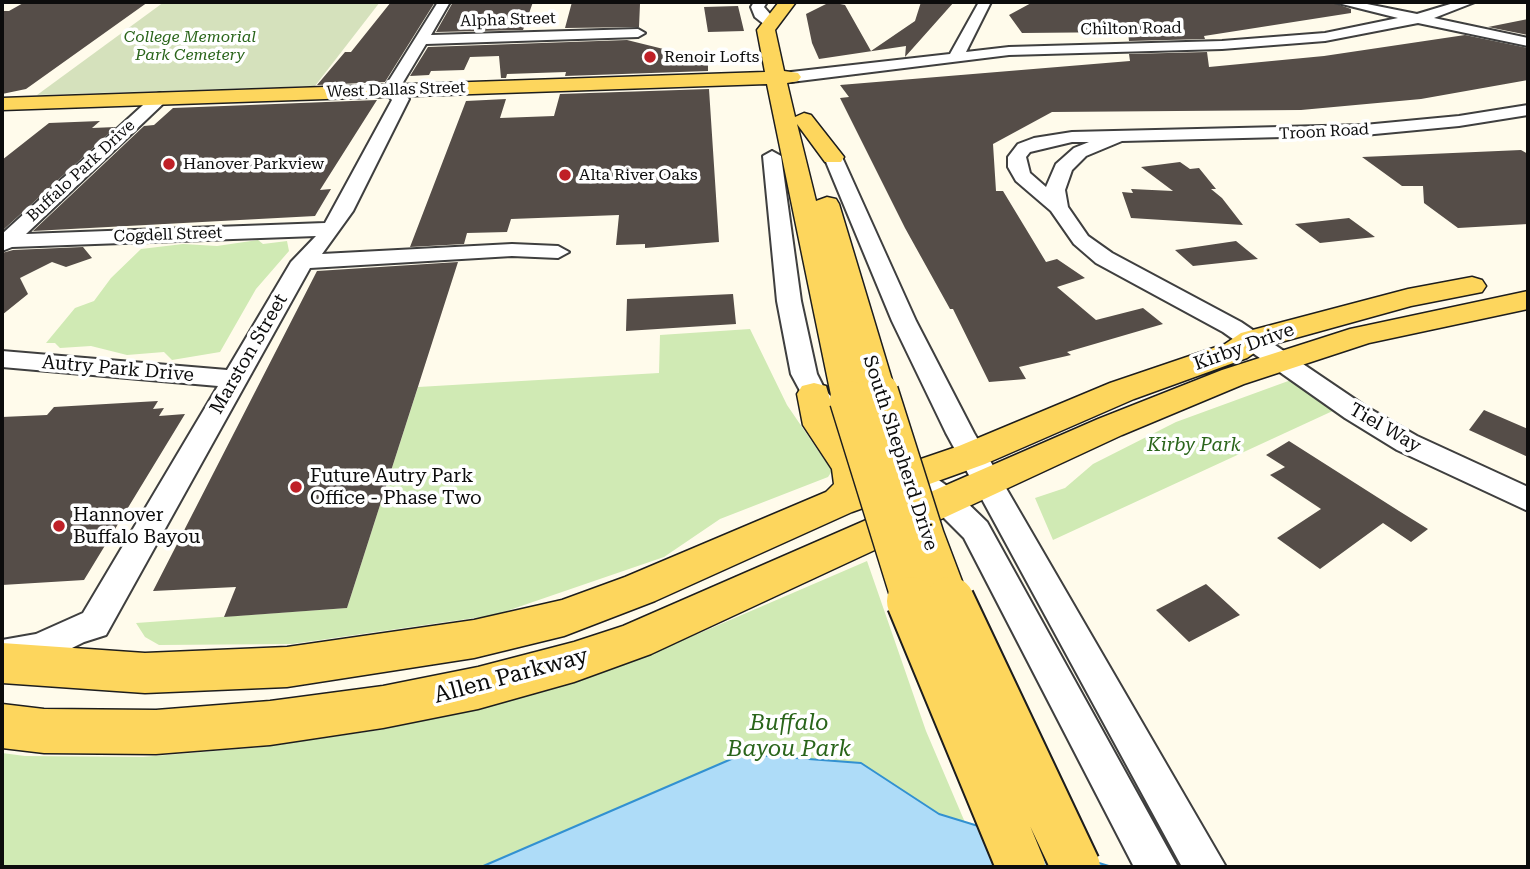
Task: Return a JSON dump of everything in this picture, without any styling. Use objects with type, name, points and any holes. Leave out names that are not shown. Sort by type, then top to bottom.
[{"type":"main road","points":[[770,23],[788,2]]},
{"type":"main road","name":"South Shepherd Drive","points":[[770,23],[777,30],[782,86],[847,395],[894,552],[923,634],[1021,867]]},
{"type":"main road","points":[[772,156],[782,86]]},
{"type":"main road","name":"South Shepherd Drive","points":[[782,86],[804,119],[847,395],[921,525],[958,623],[1076,867]]},
{"type":"main road","name":"West Dallas Street","points":[[2,104],[391,90],[782,86]]},
{"type":"main road","points":[[804,119],[833,157]]},
{"type":"main road","name":"Kirby Drive","points":[[955,479],[1122,391],[1236,351],[1252,340],[1408,298],[1528,276]]},
{"type":"main road","name":"Kirby Drive","points":[[955,479],[1361,335],[1528,300]]},
{"type":"main road","points":[[839,502],[851,490],[854,479],[849,466],[820,425],[847,395]]},
{"type":"main road","points":[[2,663],[108,673],[181,673],[287,667],[384,654],[515,630],[564,618],[640,589],[839,502],[955,479]]},
{"type":"main road","name":"Allen Parkway","points":[[2,726],[44,731],[156,732],[219,727],[383,707],[478,688],[635,641],[955,479]]},
{"type":"street","points":[[391,90],[444,2]]},
{"type":"street","points":[[957,55],[985,2]]},
{"type":"street","points":[[1340,2],[1528,42]]},
{"type":"street","name":"Chilton Road","points":[[782,86],[957,55],[1049,48],[1278,42],[1364,31],[1420,18],[1469,2]]},
{"type":"street","points":[[760,3],[760,14],[770,23]]},
{"type":"street","name":"Alpha Street","points":[[421,40],[638,33]]},
{"type":"street","name":"Marston Street","points":[[94,625],[302,262],[331,229],[401,99],[391,90]]},
{"type":"street","name":"Buffalo Park Drive","points":[[4,243],[160,98]]},
{"type":"street","name":"Troon Road","points":[[1252,340],[1189,301],[1104,258],[1081,240],[1058,207],[1023,177],[1017,167],[1017,157],[1024,148],[1045,140],[1119,136],[1364,130],[1459,121],[1528,110]]},
{"type":"street","name":"Troon Road","points":[[1058,207],[1055,190],[1069,160],[1088,148],[1119,136]]},
{"type":"street","points":[[772,156],[789,301],[804,374],[847,395],[839,421],[955,479],[1094,670],[1205,867]]},
{"type":"street","points":[[833,157],[904,321],[955,479],[976,530],[1157,867]]},
{"type":"street","name":"Cogdell Street","points":[[4,243],[331,229]]},
{"type":"street","points":[[302,262],[380,255],[512,250],[558,253]]},
{"type":"street","name":"Tiel Way","points":[[1252,340],[1355,412],[1407,443],[1528,500]]},
{"type":"street","name":"Autry Park Drive","points":[[2,359],[235,379]]},
{"type":"street","points":[[2,655],[42,648],[75,631],[94,625],[99,634],[108,673]]},
{"type":"green space","name":"College Memorial Park Cemetery","points":[[164,2],[380,2],[315,86],[37,95]]},
{"type":"green space","points":[[258,240],[263,244],[287,241],[289,251],[256,289],[220,352],[172,360],[164,352],[127,355],[91,346],[60,348],[55,343],[46,343],[75,308],[94,301],[111,278],[141,249],[183,244],[217,246]]},
{"type":"green space","points":[[750,329],[787,405],[832,471],[828,477],[720,519],[664,557],[495,615],[292,644],[159,645],[145,637],[136,623],[347,608],[418,387],[659,373],[660,335]]},
{"type":"green space","name":"Kirby Park","points":[[1291,380],[1337,409],[1053,540],[1035,498],[1065,488],[1093,464],[1176,422]]},
{"type":"green space","name":"Buffalo Bayou Park","points":[[867,561],[926,731],[984,867],[2,867],[2,753],[25,756],[143,757],[262,747],[379,730],[479,709],[578,681],[665,648]]},
{"type":"water","points":[[743,754],[861,763],[939,814],[1112,867],[481,867]]},
{"type":"building","points":[[25,2],[148,2],[26,89],[2,94],[2,11],[9,11]]},
{"type":"building","points":[[391,2],[435,2],[385,82],[317,85],[345,52],[351,52]]},
{"type":"building","points":[[453,2],[533,2],[523,30],[436,32]]},
{"type":"building","points":[[572,2],[640,4],[639,27],[565,28]]},
{"type":"building","points":[[830,2],[845,5],[871,51],[915,21],[921,2],[954,2],[905,57],[906,46],[819,59],[812,43],[806,14]]},
{"type":"building","points":[[1033,2],[1331,2],[1351,9],[1351,13],[1204,36],[1205,39],[1129,41],[1128,32],[1022,33],[1009,15]]},
{"type":"building","points":[[738,6],[744,31],[708,32],[704,7]]},
{"type":"building","points":[[1528,19],[1528,35],[1488,27]]},
{"type":"building","points":[[1465,35],[1528,48],[1528,80],[1421,99],[1301,110],[1052,112],[993,144],[996,191],[1003,191],[1046,262],[1057,259],[1085,278],[1057,287],[1096,320],[1143,308],[1163,324],[1067,352],[1071,355],[1019,367],[1026,379],[989,382],[953,309],[950,309],[905,228],[840,98],[849,97],[840,85],[1130,61],[1129,54],[1207,52],[1209,67],[1324,56]]},
{"type":"building","points":[[627,40],[708,60],[708,71],[565,76],[566,72],[507,74],[506,78],[501,78],[499,56],[470,57],[464,70],[431,71],[429,75],[410,76],[428,47]]},
{"type":"building","points":[[709,89],[719,242],[645,248],[645,244],[616,245],[619,215],[511,219],[507,232],[467,233],[464,244],[410,247],[466,101],[506,99],[500,118],[554,116],[560,94]]},
{"type":"building","name":"Hanover Parkview","points":[[377,100],[320,190],[331,189],[315,216],[33,231],[144,126],[154,125],[173,108]]},
{"type":"building","points":[[100,121],[92,128],[116,127],[2,231],[2,160],[49,123]]},
{"type":"building","points":[[1521,150],[1528,154],[1528,224],[1458,228],[1424,203],[1423,186],[1402,186],[1362,157]]},
{"type":"building","points":[[1180,162],[1190,169],[1199,168],[1216,189],[1211,189],[1222,198],[1243,225],[1131,218],[1122,192],[1133,193],[1131,189],[1173,191],[1141,167]]},
{"type":"building","points":[[1349,218],[1375,237],[1320,243],[1295,224]]},
{"type":"building","points":[[1236,241],[1258,259],[1193,266],[1175,250]]},
{"type":"building","points":[[83,247],[92,258],[66,267],[52,262],[20,278],[28,294],[2,315],[2,253],[13,250]]},
{"type":"building","name":"Future Autry Park Office - Phase Two","points":[[458,262],[347,608],[224,617],[236,587],[153,591],[317,271]]},
{"type":"building","points":[[733,294],[736,324],[626,331],[627,299]]},
{"type":"building","name":"Hannover Buffalo Bayou","points":[[158,401],[153,409],[164,408],[159,416],[185,414],[84,580],[2,585],[2,417],[47,415],[54,407]]},
{"type":"building","points":[[1484,410],[1528,429],[1528,457],[1469,430]]},
{"type":"building","points":[[1289,441],[1428,529],[1411,542],[1383,523],[1320,569],[1277,538],[1321,509],[1270,475],[1285,467],[1266,455]]},
{"type":"building","points":[[1206,584],[1240,615],[1189,642],[1156,610]]},
{"type":"place","name":"Renoir Lofts","points":[[650,57]]},
{"type":"place","name":"Hanover Parkview","points":[[169,164]]},
{"type":"place","name":"Alta River Oaks","points":[[565,175]]},
{"type":"place","name":"Future Autry Park Office - Phase Two","points":[[296,487]]},
{"type":"place","name":"Hannover Buffalo Bayou","points":[[59,526]]}]
